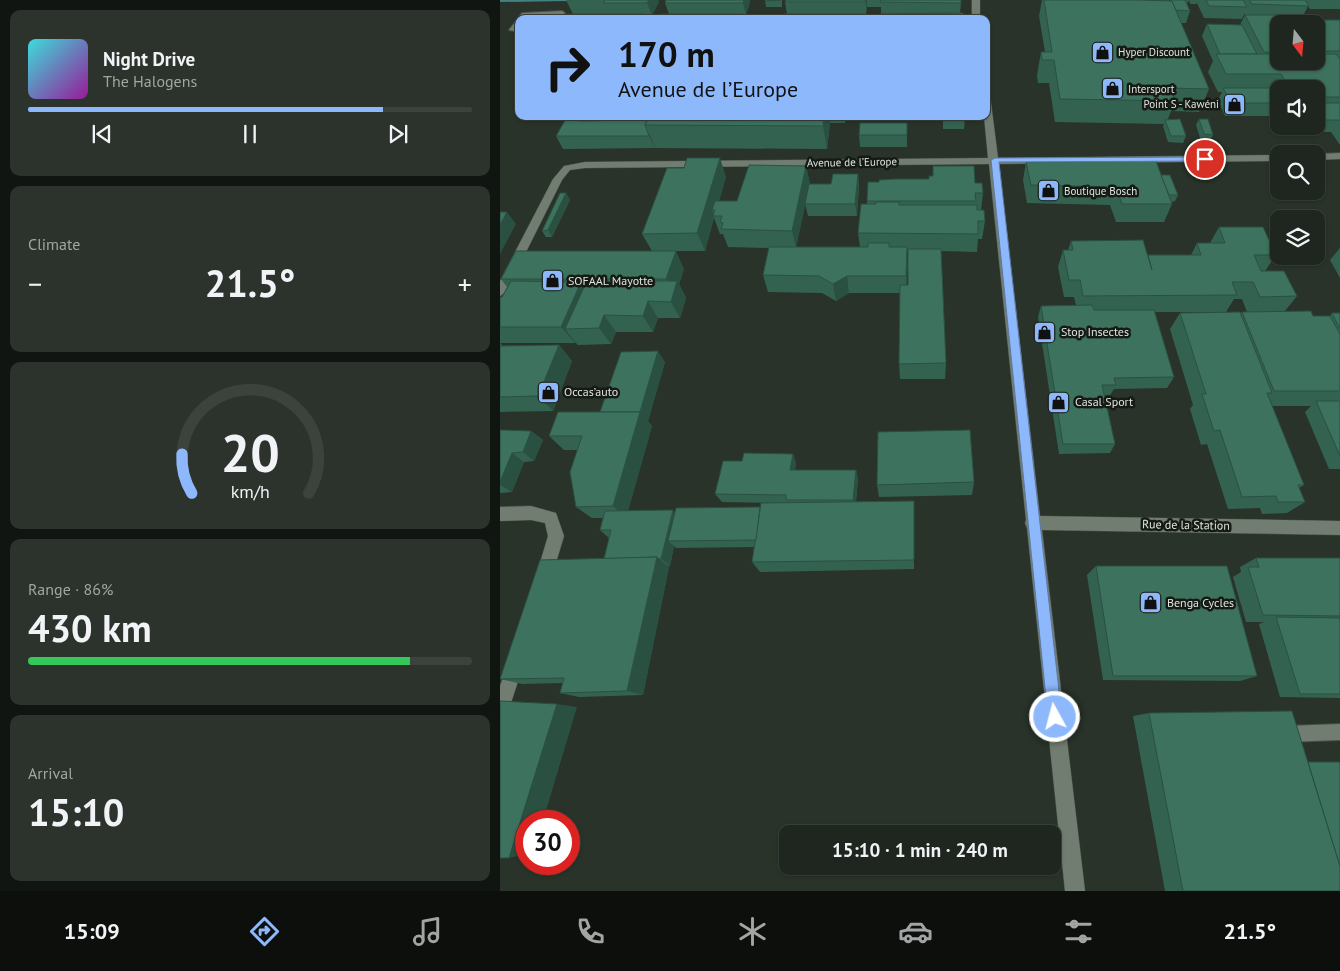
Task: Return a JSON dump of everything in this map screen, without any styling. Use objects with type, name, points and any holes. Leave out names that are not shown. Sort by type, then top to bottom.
[{"type":"street","points":[[976,0],[976,15]]},
{"type":"street","points":[[989,120],[1032,523],[1074,882]]},
{"type":"street","points":[[1325,157],[1340,156]]},
{"type":"street","name":"Avenue de l’Europe","points":[[500,292],[558,179],[567,168],[585,165],[1270,158]]},
{"type":"street","points":[[500,514],[531,513],[551,518],[556,536],[539,591]]},
{"type":"street","name":"Rue de la Station","points":[[1032,523],[1340,528]]},
{"type":"street","points":[[500,712],[521,647]]},
{"type":"lane","points":[[523,15],[562,13],[561,15]]},
{"type":"lane","points":[[1287,734],[1340,732]]},
{"type":"building","points":[[605,0],[649,0],[647,3],[603,3]]},
{"type":"building","points":[[666,0],[744,0],[743,3],[665,3]]},
{"type":"building","points":[[786,0],[866,0],[865,2],[785,2]]},
{"type":"building","points":[[881,0],[961,0],[961,3],[880,2]]},
{"type":"building","points":[[1044,0],[1172,1],[1209,89],[1170,88],[1175,101],[1060,99],[1054,60],[1042,60],[1041,52],[1052,52]]},
{"type":"building","points":[[1169,0],[1185,0],[1190,11],[1176,10],[1172,1]]},
{"type":"building","points":[[1206,0],[1243,0],[1247,7],[1209,6]]},
{"type":"building","points":[[1249,0],[1305,0],[1309,6],[1252,4]]},
{"type":"building","points":[[963,13],[963,15],[880,15]]},
{"type":"building","points":[[564,14],[644,14],[643,15]]},
{"type":"building","points":[[661,14],[742,14],[742,15]]},
{"type":"building","points":[[784,14],[865,14],[865,15]]},
{"type":"building","points":[[1245,15],[1270,15],[1270,52],[1264,52]]},
{"type":"building","points":[[1325,20],[1340,20],[1340,51],[1325,51]]},
{"type":"building","points":[[1207,24],[1242,25],[1257,54],[1220,54]]},
{"type":"building","points":[[1216,54],[1270,54],[1270,70],[1325,70],[1325,54],[1336,54],[1340,59],[1340,97],[1325,97],[1325,80],[1285,80],[1281,74],[1226,74]]},
{"type":"building","points":[[1223,88],[1270,88],[1270,103],[1231,103]]},
{"type":"building","points":[[1325,103],[1340,103],[1339,120],[1325,120]]},
{"type":"building","points":[[1180,119],[1186,136],[1171,136],[1165,120]]},
{"type":"building","points":[[1199,119],[1208,119],[1213,135],[1204,134]]},
{"type":"building","points":[[565,120],[647,120],[645,125],[649,136],[556,136]]},
{"type":"building","points":[[647,120],[824,120],[823,126],[645,125]]},
{"type":"building","points":[[860,123],[907,123],[907,135],[859,135]]},
{"type":"building","points":[[687,158],[720,158],[697,233],[642,234],[667,168],[684,168]]},
{"type":"building","points":[[1156,161],[1172,204],[1122,204],[1116,187],[1031,185],[1026,162]]},
{"type":"building","points":[[749,165],[806,166],[792,231],[721,229],[723,223],[720,222],[722,216],[713,216],[715,210],[712,210],[715,201],[737,201]]},
{"type":"building","points":[[933,166],[974,166],[975,183],[982,183],[983,193],[975,193],[976,201],[867,201],[868,182],[896,179],[929,179],[929,176],[933,176]]},
{"type":"building","points":[[833,174],[858,174],[855,204],[805,204],[809,184],[831,184]]},
{"type":"building","points":[[1161,175],[1170,175],[1178,195],[1169,195]]},
{"type":"building","points":[[560,193],[566,193],[548,230],[542,231]]},
{"type":"building","points":[[876,202],[899,202],[899,205],[977,205],[977,210],[984,210],[985,221],[978,221],[978,234],[858,233],[861,204],[876,204]]},
{"type":"building","points":[[500,212],[507,212],[500,225]]},
{"type":"building","points":[[1219,227],[1263,227],[1270,242],[1270,255],[1254,255],[1261,271],[1284,271],[1297,296],[1260,297],[1253,282],[1232,282],[1237,295],[1083,296],[1080,280],[1069,280],[1063,250],[1073,250],[1071,241],[1143,240],[1152,270],[1148,255],[1201,255],[1197,243],[1225,243]]},
{"type":"building","points":[[868,243],[889,243],[889,247],[907,247],[906,276],[847,276],[833,284],[819,276],[763,275],[769,247],[868,247]]},
{"type":"building","points":[[908,249],[941,249],[946,363],[899,364],[900,285],[908,285]]},
{"type":"building","points":[[516,251],[676,251],[666,279],[501,279]]},
{"type":"building","points":[[511,281],[581,282],[561,327],[500,327],[500,297],[502,297]]},
{"type":"building","points":[[656,281],[677,281],[671,302],[648,301],[643,316],[604,315],[599,328],[565,329],[585,285],[654,286]]},
{"type":"building","points":[[1092,305],[1094,310],[1154,310],[1174,377],[1114,378],[1116,385],[1102,385],[1115,444],[1063,444],[1041,306]]},
{"type":"building","points":[[1311,311],[1313,316],[1330,316],[1340,334],[1340,391],[1274,391],[1242,312]]},
{"type":"building","points":[[1240,312],[1272,393],[1267,393],[1304,485],[1298,485],[1305,502],[1278,502],[1276,496],[1242,497],[1220,430],[1214,431],[1202,394],[1206,394],[1180,313]]},
{"type":"building","points":[[1332,313],[1340,313],[1340,329]]},
{"type":"building","points":[[559,345],[538,396],[500,397],[500,346]]},
{"type":"building","points":[[658,351],[640,412],[600,412],[621,352]]},
{"type":"building","points":[[1316,401],[1340,401],[1340,456]]},
{"type":"building","points":[[558,412],[640,412],[613,506],[576,507],[570,472],[582,436],[549,436]]},
{"type":"building","points":[[500,430],[531,431],[523,452],[512,453],[500,482]]},
{"type":"building","points":[[970,430],[974,482],[877,485],[878,432]]},
{"type":"building","points":[[744,453],[793,454],[790,470],[856,470],[853,500],[786,500],[786,495],[715,494],[723,461],[742,461]]},
{"type":"building","points":[[914,501],[914,560],[752,562],[761,503]]},
{"type":"building","points":[[760,507],[756,540],[668,541],[676,508]]},
{"type":"building","points":[[673,510],[661,559],[657,557],[604,559],[611,530],[600,530],[605,511]]},
{"type":"building","points":[[657,557],[627,691],[560,693],[564,678],[500,679],[540,560]]},
{"type":"building","points":[[1256,558],[1340,558],[1340,616],[1263,615],[1248,567],[1259,567]]},
{"type":"building","points":[[1096,566],[1227,566],[1257,676],[1113,676]]},
{"type":"building","points":[[1276,617],[1340,618],[1340,694],[1300,694]]},
{"type":"building","points":[[500,701],[557,704],[524,810],[515,810],[515,839],[509,858],[500,858]]},
{"type":"building","points":[[1292,711],[1340,866],[1340,891],[1183,891],[1149,713]]},
{"type":"building","points":[[1308,762],[1340,762],[1340,866]]},
{"type":"waterway","points":[[500,1],[568,0]]},
{"type":"place","name":"Hyper Discount","points":[[1102,52]]},
{"type":"place","name":"Intersport","points":[[1112,89]]},
{"type":"place","name":"Point S - Kawéni","points":[[1235,104]]},
{"type":"place","name":"Boutique Bosch","points":[[1048,191]]},
{"type":"place","name":"SOFAAL Mayotte","points":[[552,281]]},
{"type":"place","name":"Stop Insectes","points":[[1045,332]]},
{"type":"place","name":"Occas’auto","points":[[548,392]]},
{"type":"place","name":"Casal Sport","points":[[1059,402]]},
{"type":"place","name":"Benga Cycles","points":[[1151,603]]},
{"type":"route","points":[[1055,717],[1032,523],[995,160],[1205,159]]}]
